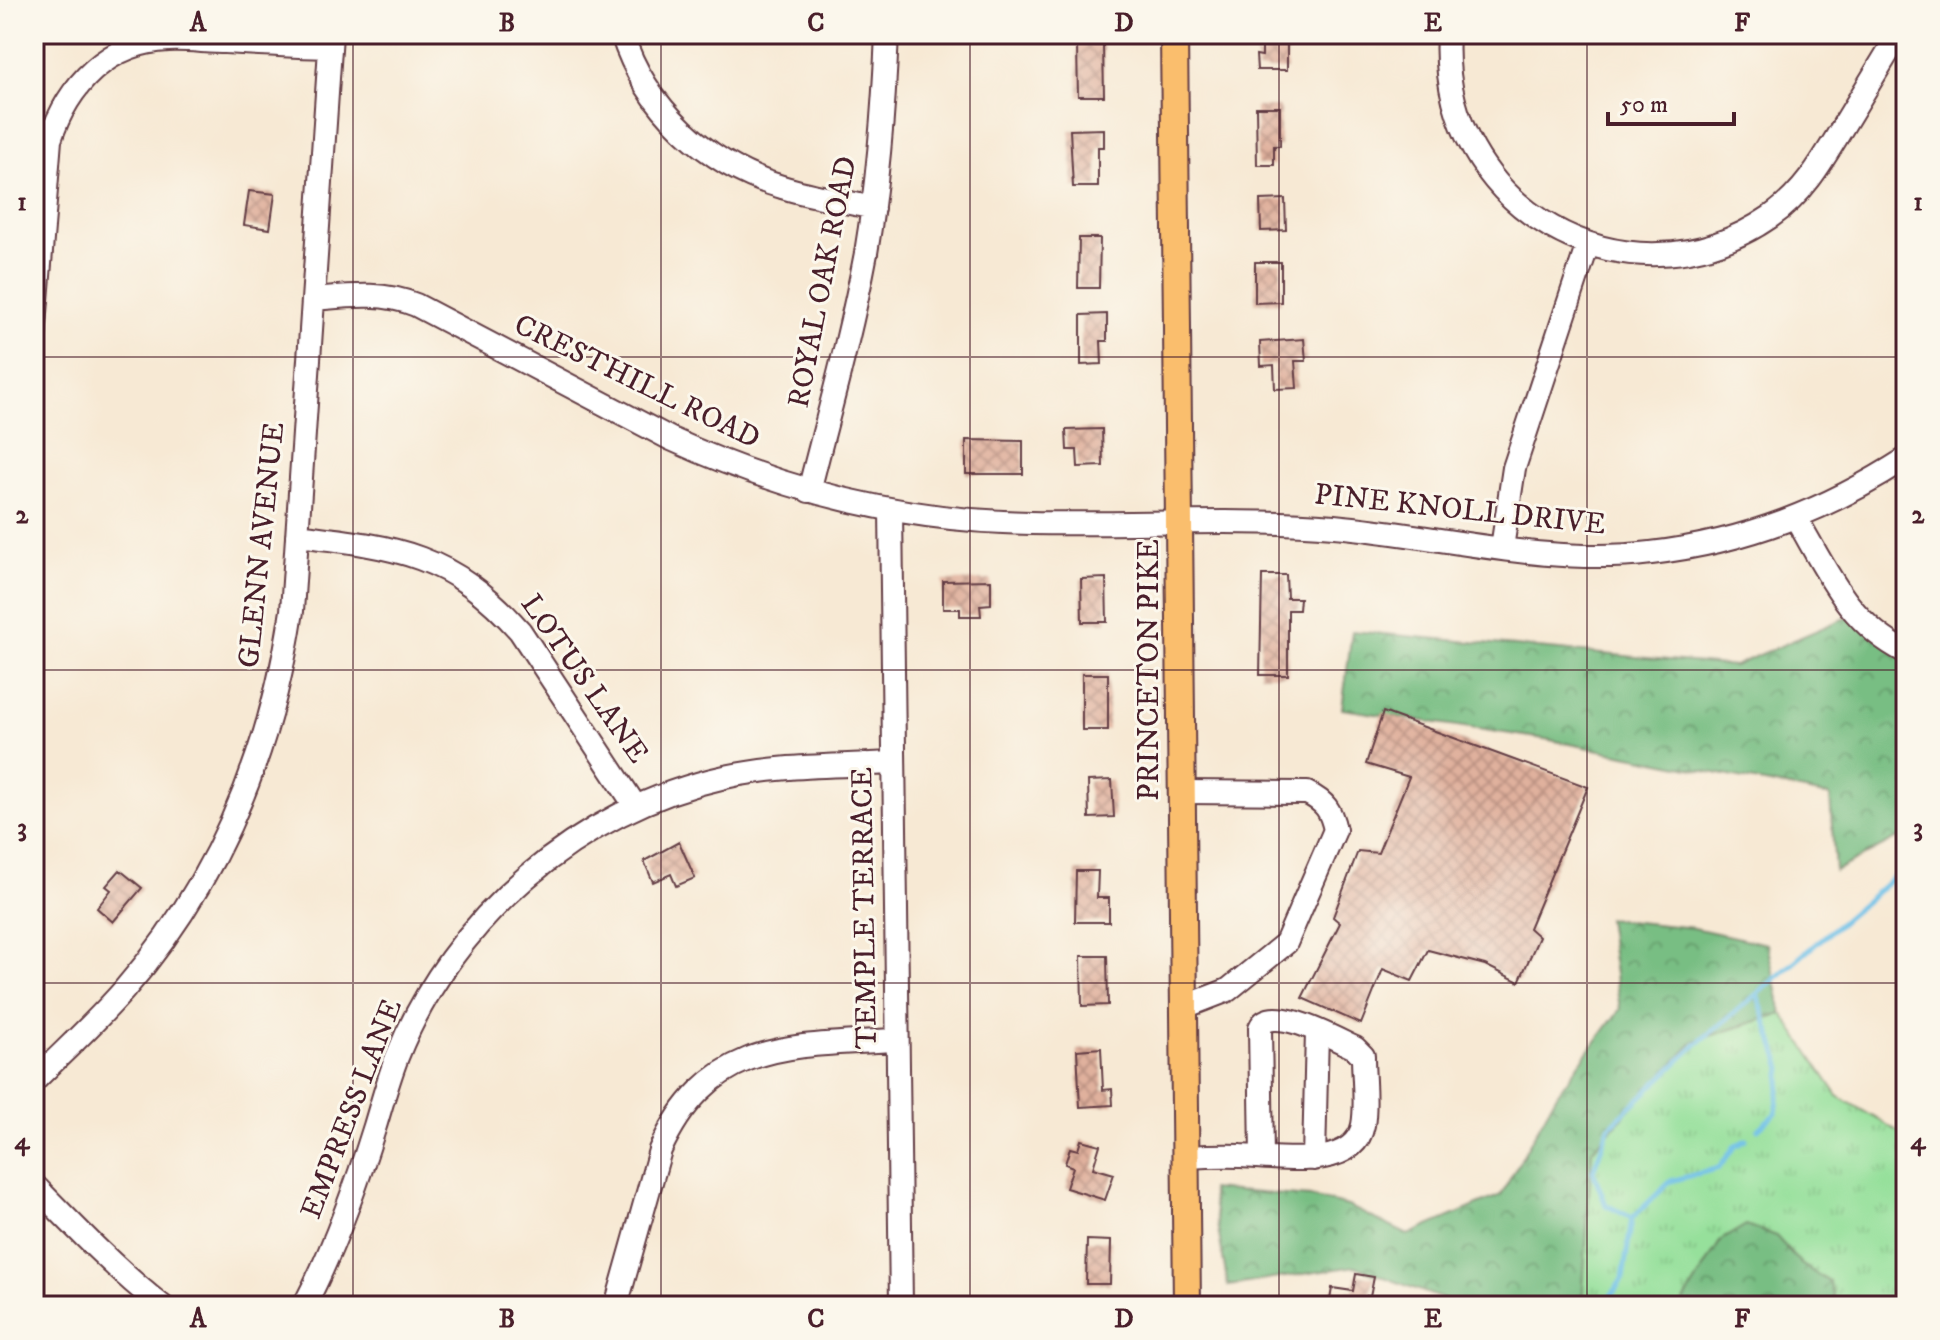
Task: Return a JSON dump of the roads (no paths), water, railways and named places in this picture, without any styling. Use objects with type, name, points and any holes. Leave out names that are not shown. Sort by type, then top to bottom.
[{"type":"main road","name":"PRINCETON PIKE","points":[[1174,34],[1187,1306]]},
{"type":"street","points":[[622,34],[638,72],[656,100],[678,126],[703,148],[740,171],[781,187],[873,208]]},
{"type":"street","name":"ROYAL OAK ROAD","points":[[809,491],[850,327],[873,208],[882,131],[887,34]]},
{"type":"street","points":[[1448,34],[1452,95],[1461,122],[1474,151],[1502,188],[1534,217],[1561,233],[1588,244],[1633,254],[1662,255],[1694,251],[1721,243],[1772,217],[1813,177],[1899,34]]},
{"type":"street","points":[[34,338],[50,140],[58,116],[70,95],[88,74],[125,50],[169,40],[330,41]]},
{"type":"street","name":"GLENN AVENUE","points":[[34,1081],[115,1000],[155,952],[189,903],[235,818],[268,728],[285,658],[292,611],[330,41]]},
{"type":"street","points":[[1502,548],[1514,468],[1588,244]]},
{"type":"street","name":"CRESTHILL ROAD","points":[[313,299],[376,294],[396,297],[671,439],[721,461],[809,491],[891,510],[1004,522],[1180,522]]},
{"type":"street","name":"PINE KNOLL DRIVE","points":[[1180,522],[1335,526],[1562,555],[1648,554],[1741,536],[1796,518],[1872,481],[1906,459]]},
{"type":"street","name":"TEMPLE TERRACE","points":[[891,510],[901,1306]]},
{"type":"street","points":[[1796,518],[1843,599],[1859,620],[1906,652]]},
{"type":"street","name":"LOTUS LANE","points":[[297,535],[392,548],[436,564],[476,587],[520,631],[636,807]]},
{"type":"street","name":"EMPRESS LANE","points":[[304,1306],[322,1273],[356,1185],[397,1056],[434,984],[462,944],[523,879],[561,849],[596,828],[636,807],[677,791],[723,777],[759,771],[893,763]]},
{"type":"street","points":[[1182,792],[1307,793],[1323,801],[1332,813],[1335,830],[1286,943],[1228,990],[1184,1007]]},
{"type":"street","points":[[1185,1157],[1314,1159],[1345,1151],[1357,1139],[1363,1126],[1363,1056],[1355,1048],[1283,1019],[1268,1018],[1262,1022],[1262,1157]]},
{"type":"street","points":[[1314,1159],[1317,1031]]},
{"type":"street","points":[[616,1306],[660,1150],[671,1127],[700,1089],[739,1062],[766,1052],[790,1046],[896,1040]]},
{"type":"street","points":[[34,1185],[90,1243],[162,1306]]},
{"type":"waterway","points":[[1758,1129],[1776,1113],[1782,1068],[1757,994],[1906,867]]},
{"type":"waterway","points":[[1604,1306],[1623,1278],[1632,1218],[1606,1205],[1593,1171],[1609,1127],[1698,1043],[1757,994]]},
{"type":"waterway","points":[[1632,1218],[1671,1181],[1719,1168],[1734,1147],[1746,1140]]}]
